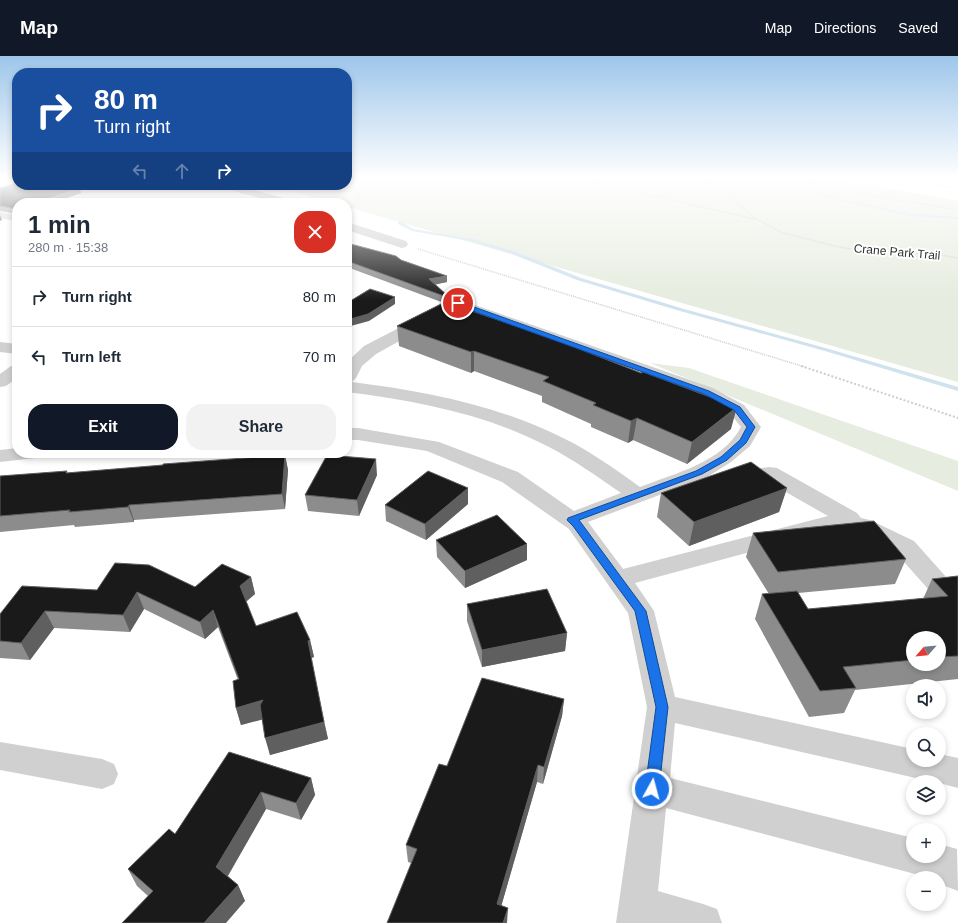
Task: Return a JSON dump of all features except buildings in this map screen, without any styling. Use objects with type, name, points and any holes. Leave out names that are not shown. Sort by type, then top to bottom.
[{"type":"street","points":[[352,228],[402,244]]},
{"type":"street","points":[[352,369],[355,363],[370,350],[458,303],[707,392],[737,409],[751,427],[743,442],[724,458],[699,472],[571,520]]},
{"type":"street","points":[[0,347],[12,348]]},
{"type":"street","points":[[0,382],[12,374]]},
{"type":"street","points":[[352,388],[397,392],[444,402],[505,420],[556,443],[600,469],[637,496]]},
{"type":"street","points":[[352,434],[432,446],[510,477],[577,524],[641,611],[662,707],[637,913],[703,923]]},
{"type":"street","points":[[0,456],[12,455]]},
{"type":"street","points":[[769,473],[849,518],[905,547],[938,584]]},
{"type":"street","points":[[618,579],[849,518]]},
{"type":"street","points":[[662,707],[958,773]]},
{"type":"street","points":[[0,756],[102,774]]},
{"type":"street","points":[[652,789],[957,867],[958,873]]},
{"type":"path","name":"Crane Park Trail","points":[[758,220],[783,233],[839,247],[864,251],[935,254],[958,258]]},
{"type":"path","points":[[402,244],[837,377],[958,418]]},
{"type":"shaded area","points":[[391,219],[958,219],[958,382]]},
{"type":"shaded area","points":[[650,363],[689,368],[958,461],[958,491]]},
{"type":"waterway","points":[[400,223],[412,230],[471,240],[514,253],[579,279],[958,389]]},
{"type":"route","points":[[458,303],[707,392],[737,409],[751,427],[743,442],[724,458],[699,472],[571,520],[577,524],[641,611],[662,707],[652,789]]}]
